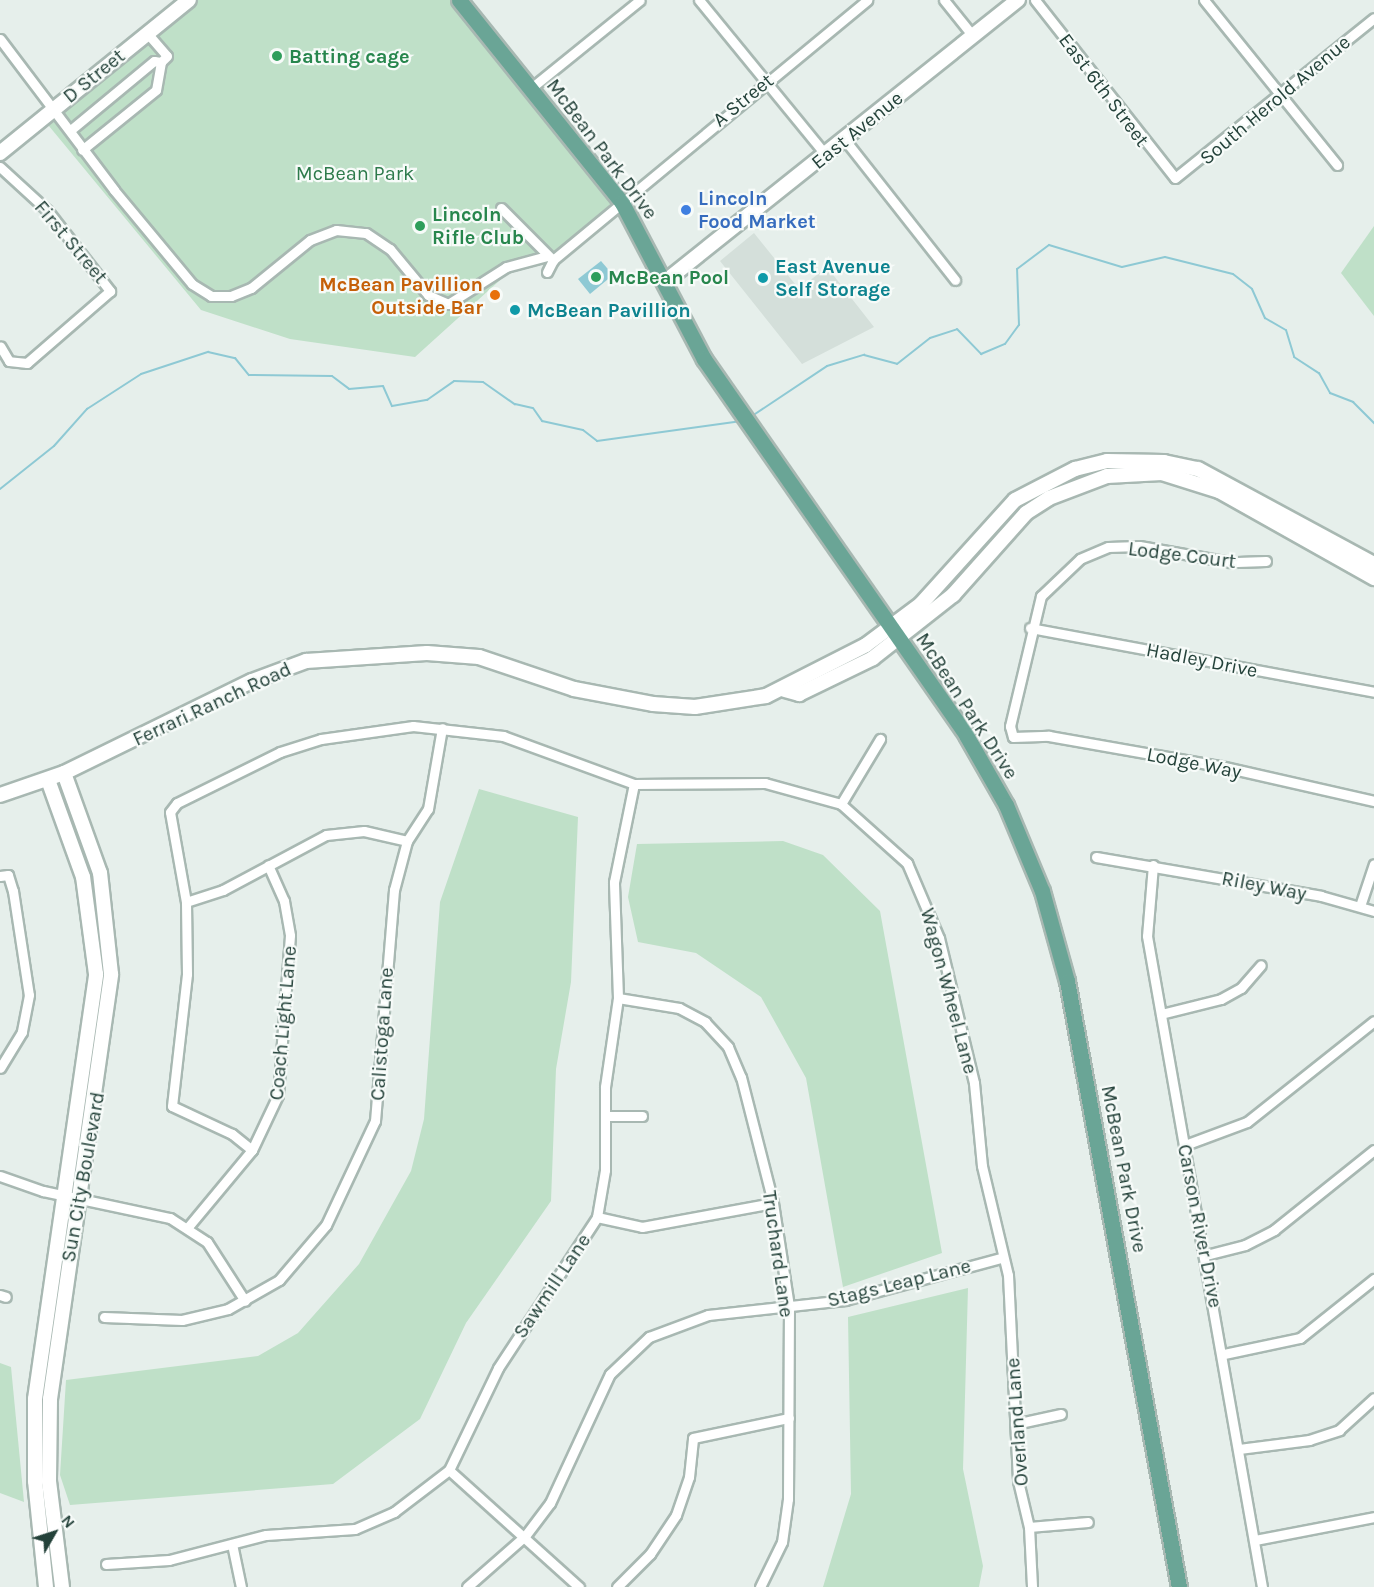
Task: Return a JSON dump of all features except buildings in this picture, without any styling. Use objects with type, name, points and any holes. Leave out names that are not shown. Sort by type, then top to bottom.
[{"type":"main road","name":"McBean Park Drive","points":[[459,0],[621,202],[667,279],[723,387],[993,782],[1052,924],[1179,1587]]},
{"type":"street","name":"D Street","points":[[0,153],[189,0]]},
{"type":"street","points":[[530,89],[640,0]]},
{"type":"street","points":[[699,0],[826,155]]},
{"type":"street","name":"A Street","points":[[550,258],[867,0]]},
{"type":"street","points":[[944,0],[973,36]]},
{"type":"street","name":"East Avenue","points":[[667,279],[845,140],[1018,0]]},
{"type":"street","name":"East 6th Street","points":[[1035,0],[1175,178]]},
{"type":"street","points":[[1204,0],[1337,165]]},
{"type":"street","name":"South Herold Avenue","points":[[1175,178],[1374,18]]},
{"type":"street","points":[[82,150],[156,90],[161,62],[167,56],[147,33]]},
{"type":"street","points":[[0,39],[72,128],[82,150],[192,284],[210,296],[231,296],[251,288],[310,240],[336,230],[366,232],[390,249],[428,295],[448,304],[464,298],[506,267],[550,258]]},
{"type":"street","points":[[72,128],[154,61],[161,62]]},
{"type":"street","points":[[845,140],[955,280]]},
{"type":"street","name":"First Street","points":[[0,167],[47,210],[110,291],[27,363],[9,361],[0,346]]},
{"type":"street","points":[[501,208],[550,258]]},
{"type":"street","points":[[548,272],[550,258]]},
{"type":"street","name":"Ferrari Ranch Road","points":[[893,633],[943,585],[1015,500],[1075,469],[1107,461],[1164,462],[1198,469],[1374,564]]},
{"type":"street","name":"Ferrari Ranch Road","points":[[0,795],[64,773],[252,681],[306,661],[427,652],[479,657],[598,695],[695,707],[786,690],[893,633],[953,595],[1026,513],[1048,498],[1107,476],[1162,473],[1195,482],[1374,578]]},
{"type":"street","name":"Lodge Court","points":[[1013,737],[1010,726],[1030,628],[1041,596],[1060,574],[1108,548],[1139,546],[1230,562],[1266,561]]},
{"type":"street","points":[[1339,558],[1374,584]]},
{"type":"street","name":"Hadley Drive","points":[[1030,628],[1374,692]]},
{"type":"street","name":"Wagon Wheel Lane","points":[[252,1150],[232,1134],[172,1106],[187,974],[186,902],[170,812],[177,803],[321,739],[368,728],[442,728],[503,736],[634,784],[765,783],[842,804],[907,863],[931,912],[974,1083],[982,1166],[1001,1258]]},
{"type":"street","name":"Calistoga Lane","points":[[104,1317],[182,1320],[245,1300],[279,1280],[311,1247],[369,1141],[383,1067],[390,918],[407,841],[428,809],[442,728]]},
{"type":"street","name":"Lodge Way","points":[[1013,737],[1049,736],[1220,766],[1374,801]]},
{"type":"street","points":[[842,804],[879,739]]},
{"type":"street","name":"Sun City Boulevard","points":[[46,1587],[35,1481],[35,1399],[107,1032],[111,951],[100,873],[64,773]]},
{"type":"street","name":"Sun City Boulevard","points":[[48,780],[83,878],[96,974],[50,1399],[49,1481],[62,1587]]},
{"type":"street","name":"Sawmill Lane","points":[[106,1564],[169,1560],[266,1535],[355,1529],[394,1512],[449,1470],[498,1368],[597,1217],[618,998],[614,882],[634,784]]},
{"type":"street","points":[[186,902],[223,890],[268,865],[347,830],[407,841]]},
{"type":"street","name":"Riley Way","points":[[1096,857],[1153,865],[1360,906],[1374,911]]},
{"type":"street","points":[[1360,906],[1374,864]]},
{"type":"street","name":"Coach Light Lane","points":[[188,1227],[252,1150],[278,1095],[290,935],[285,901],[268,865]]},
{"type":"street","name":"Carson River Drive","points":[[1153,865],[1147,936],[1224,1354],[1262,1587]]},
{"type":"street","points":[[0,876],[8,875],[13,891],[29,995],[22,1032],[0,1068]]},
{"type":"street","points":[[1161,1014],[1221,999],[1241,988],[1262,965]]},
{"type":"street","name":"Truchard Lane","points":[[618,998],[679,1008],[705,1022],[728,1047],[741,1077],[773,1203],[789,1306],[789,1418],[782,1542],[760,1587]]},
{"type":"street","points":[[1185,1145],[1247,1122],[1374,1021]]},
{"type":"street","points":[[605,1116],[642,1116]]},
{"type":"street","points":[[1206,1255],[1245,1245],[1274,1230],[1374,1150]]},
{"type":"street","points":[[0,1176],[73,1197],[140,1209],[188,1227],[221,1258],[245,1300]]},
{"type":"street","points":[[597,1217],[642,1227],[773,1203]]},
{"type":"street","name":"Stags Leap Lane","points":[[466,1587],[525,1536],[565,1477],[610,1374],[649,1338],[708,1315],[845,1300],[1001,1258]]},
{"type":"street","name":"Overland Lane","points":[[1001,1258],[1013,1323],[1018,1481],[1029,1527],[1032,1587]]},
{"type":"street","points":[[1224,1354],[1300,1338],[1374,1279]]},
{"type":"street","points":[[1239,1449],[1309,1440],[1339,1430],[1359,1417],[1374,1398]]},
{"type":"street","points":[[1015,1424],[1061,1414]]},
{"type":"street","points":[[617,1587],[650,1554],[676,1515],[689,1477],[693,1438],[789,1418]]},
{"type":"street","points":[[449,1470],[579,1587]]},
{"type":"street","points":[[1255,1540],[1374,1517]]},
{"type":"street","points":[[1029,1527],[1088,1522]]},
{"type":"street","points":[[232,1544],[241,1587]]},
{"type":"shaded area","points":[[754,233],[799,289],[827,267],[874,327],[802,364],[720,261]]},
{"type":"green space","name":"McBean Park","points":[[193,0],[452,0],[618,206],[552,262],[509,272],[415,357],[290,339],[201,310],[44,120]]},
{"type":"green space","points":[[1374,226],[1374,316],[1341,273]]},
{"type":"green space","points":[[479,789],[578,817],[571,982],[556,1069],[551,1201],[466,1323],[420,1419],[333,1484],[70,1505],[60,1475],[66,1380],[258,1356],[298,1333],[359,1264],[411,1171],[424,1119],[440,902]]},
{"type":"green space","points":[[783,841],[823,855],[880,911],[942,1253],[843,1287],[806,1078],[761,997],[696,953],[638,942],[628,897],[637,844]]},
{"type":"green space","points":[[968,1288],[963,1469],[983,1566],[979,1587],[823,1587],[851,1494],[848,1317]]},
{"type":"green space","points":[[0,1363],[11,1367],[24,1502],[0,1493]]},
{"type":"water","name":"McBean Pool","points":[[601,261],[613,275],[590,294],[578,279]]},
{"type":"waterway","points":[[752,416],[827,366],[864,355],[897,364],[930,338],[957,329],[981,354],[1005,344],[1019,325],[1017,269],[1049,245],[1122,267],[1165,257],[1233,274],[1252,289],[1265,318],[1286,330],[1294,357],[1319,373],[1330,393],[1353,402],[1374,423]]},
{"type":"waterway","points":[[0,489],[54,446],[87,409],[141,374],[208,352],[235,358],[249,375],[332,376],[349,389],[383,386],[392,406],[427,400],[454,381],[483,382],[515,404],[533,408],[542,421],[583,430],[597,441],[742,421]]},
{"type":"place","name":"Batting cage","points":[[277,56]]},
{"type":"place","name":"Lincoln Food Market","points":[[686,210]]},
{"type":"place","name":"Lincoln Rifle Club","points":[[420,226]]},
{"type":"place","name":"McBean Pool","points":[[596,277]]},
{"type":"place","name":"East Avenue Self Storage","points":[[763,278]]},
{"type":"place","name":"McBean Pavillion Outside Bar","points":[[495,295]]},
{"type":"place","name":"McBean Pavillion","points":[[515,310]]}]
